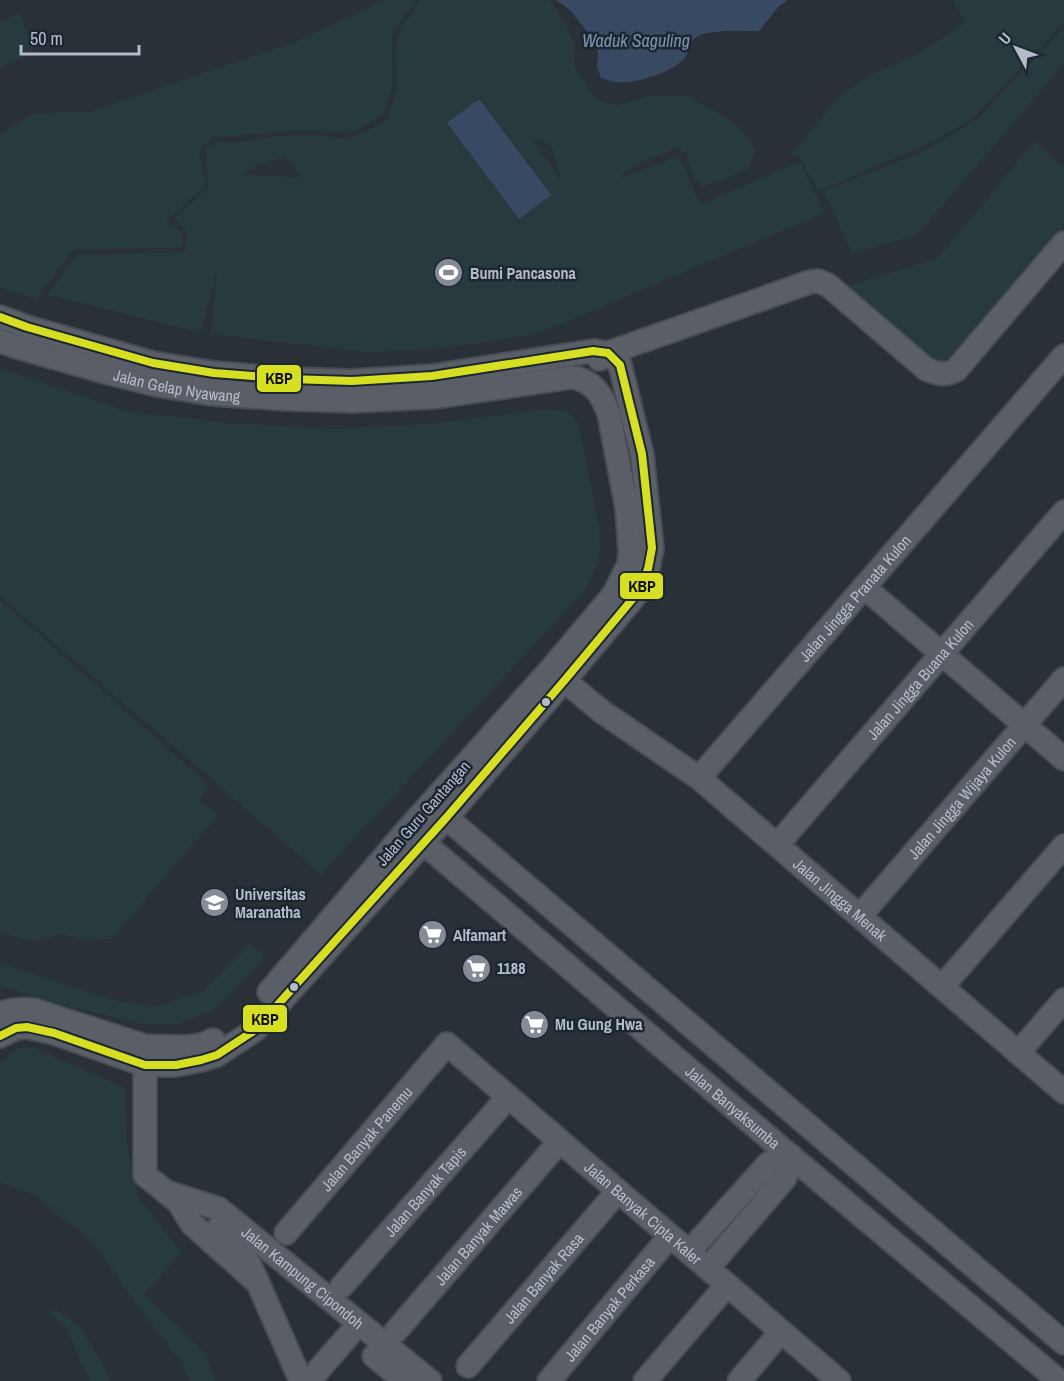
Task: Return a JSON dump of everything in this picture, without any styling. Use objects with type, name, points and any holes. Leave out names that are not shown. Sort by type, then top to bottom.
[{"type":"street","points":[[573,377],[810,282],[818,281],[828,285],[926,369],[937,374],[948,374],[956,370],[1064,243]]},
{"type":"street","name":"Jalan Gelap Nyawang","points":[[0,317],[27,327],[153,363],[214,373],[289,379],[352,381],[432,376],[593,351],[614,359]]},
{"type":"street","name":"Jalan Gelap Nyawang","points":[[0,341],[157,385],[211,394],[276,399],[352,401],[435,397],[573,377]]},
{"type":"street","name":"Jalan Jingga Pranata Kulon","points":[[699,778],[1064,356]]},
{"type":"street","name":"Jalan Guru Gantangan","points":[[0,1036],[15,1028],[27,1027],[145,1055],[176,1065],[217,1055],[255,1030],[415,836],[557,675],[640,590],[648,569],[652,548],[642,454],[614,359]]},
{"type":"street","name":"Jalan Guru Gantangan","points":[[557,675],[614,594],[629,564],[630,551],[627,509],[609,414],[598,392],[583,379],[573,377]]},
{"type":"street","name":"Jalan Jingga Buana Kulon","points":[[777,845],[1064,512]]},
{"type":"street","points":[[864,587],[1064,759]]},
{"type":"street","name":"Jalan Jingga Menak","points":[[557,675],[609,717],[699,778],[1064,1092]]},
{"type":"street","name":"Jalan Jingga Wijaya Kulon","points":[[860,916],[1064,679]]},
{"type":"street","name":"Jalan Banyaksumba","points":[[438,811],[1064,1343]]},
{"type":"street","name":"Jalan Banyaksumba","points":[[415,836],[1059,1381]]},
{"type":"street","points":[[942,987],[1064,846]]},
{"type":"street","points":[[1018,1053],[1064,999]]},
{"type":"street","name":"Jalan Guru Gantangan","points":[[7,1010],[34,1010],[56,1016],[145,1055]]},
{"type":"street","name":"Jalan Banyak Cipta Kaler","points":[[447,1044],[839,1381]]},
{"type":"street","name":"Jalan Banyak Panemu","points":[[286,1233],[447,1044]]},
{"type":"street","points":[[145,1055],[145,1174],[173,1197],[202,1212],[405,1381]]},
{"type":"street","name":"Jalan Banyak Tapis","points":[[342,1286],[508,1097]]},
{"type":"street","name":"Jalan Banyak Mawas","points":[[396,1331],[560,1141]]},
{"type":"street","points":[[689,1252],[769,1163],[792,1156]]},
{"type":"street","points":[[708,1269],[785,1178],[792,1156]]},
{"type":"street","name":"Jalan Banyak Rasa","points":[[468,1366],[618,1191]]},
{"type":"street","points":[[173,1197],[192,1224],[258,1283]]},
{"type":"street","name":"Jalan Kampung Cipondoh","points":[[173,1197],[219,1209],[430,1381]]},
{"type":"street","name":"Jalan Banyak Perkasa","points":[[549,1381],[670,1236]]},
{"type":"street","points":[[241,1246],[301,1381]]},
{"type":"street","points":[[645,1381],[727,1285]]},
{"type":"street","points":[[739,1381],[782,1332]]},
{"type":"street","points":[[309,1381],[349,1335]]},
{"type":"green space","points":[[385,0],[416,0],[392,33],[392,89],[383,115],[351,133],[308,130],[213,137],[199,152],[206,186],[166,222],[182,231],[182,247],[73,250],[36,299],[0,287],[0,135],[3,132],[32,114],[92,111],[296,42]]},
{"type":"green space","name":"Bumi Pancasona","points":[[420,0],[550,1],[574,42],[575,68],[597,100],[617,105],[651,96],[688,96],[734,122],[756,148],[749,168],[703,186],[693,176],[688,156],[678,147],[638,164],[620,178],[679,156],[700,205],[800,162],[824,213],[537,334],[449,348],[368,352],[211,334],[217,268],[201,333],[48,295],[76,255],[185,252],[187,231],[175,220],[179,213],[208,189],[206,149],[216,142],[316,135],[348,139],[373,128],[388,118],[398,86],[395,53],[400,31]],"holes":[[[530,137],[541,140],[552,147],[561,180]],[[286,156],[301,178],[242,174],[254,166]]]},
{"type":"green space","points":[[953,0],[1064,0],[1064,23],[972,119],[932,142],[819,191],[799,157],[791,155],[839,97],[869,76],[919,54],[965,23]]},
{"type":"green space","points":[[20,14],[34,52],[0,68],[0,21]]},
{"type":"green space","points":[[1064,28],[1064,64],[921,231],[910,237],[852,254],[824,191],[927,150],[977,119]]},
{"type":"green space","points":[[1034,142],[1064,167],[1064,226],[953,356],[942,362],[932,362],[841,288],[938,258]]},
{"type":"green space","points":[[0,368],[125,411],[226,423],[335,429],[432,424],[545,409],[566,411],[578,422],[600,532],[599,560],[584,591],[321,874],[0,596]]},
{"type":"green space","points":[[0,600],[209,785],[199,799],[218,815],[111,939],[90,941],[62,934],[32,942],[0,932]]},
{"type":"green space","points":[[250,944],[265,957],[212,1011],[175,1025],[144,1024],[58,1004],[0,985],[0,963],[116,1001],[156,1006],[204,991]]},
{"type":"green space","points":[[17,1048],[34,1048],[125,1088],[127,1143],[138,1197],[181,1252],[144,1295],[206,1354],[215,1381],[190,1381],[182,1363],[92,1241],[33,1194],[0,1182],[0,1063]]},
{"type":"green space","points":[[56,1308],[83,1330],[111,1381],[90,1381],[66,1327],[50,1315]]},
{"type":"water","name":"Waduk Saguling","points":[[556,0],[788,0],[778,7],[759,31],[720,31],[698,36],[692,41],[684,59],[670,69],[641,80],[614,82],[601,78],[594,40],[570,10]]},
{"type":"water","points":[[479,99],[551,195],[519,219],[447,123]]},
{"type":"transit line","name":"KBP","points":[[0,317],[27,327],[153,363],[214,373],[289,379],[352,381],[432,376],[593,351],[608,353],[620,365],[642,454],[652,548],[648,569],[640,590],[446,818],[255,1030],[217,1055],[176,1065],[145,1065],[54,1033],[27,1027],[16,1028],[0,1036]]},
{"type":"place","name":"Bumi Pancasona","points":[[449,273]]},
{"type":"place","name":"Universitas Maranatha","points":[[214,903]]},
{"type":"place","name":"Alfamart","points":[[432,935]]},
{"type":"place","name":"1188","points":[[476,968]]},
{"type":"place","name":"Mu Gung Hwa","points":[[534,1024]]}]
